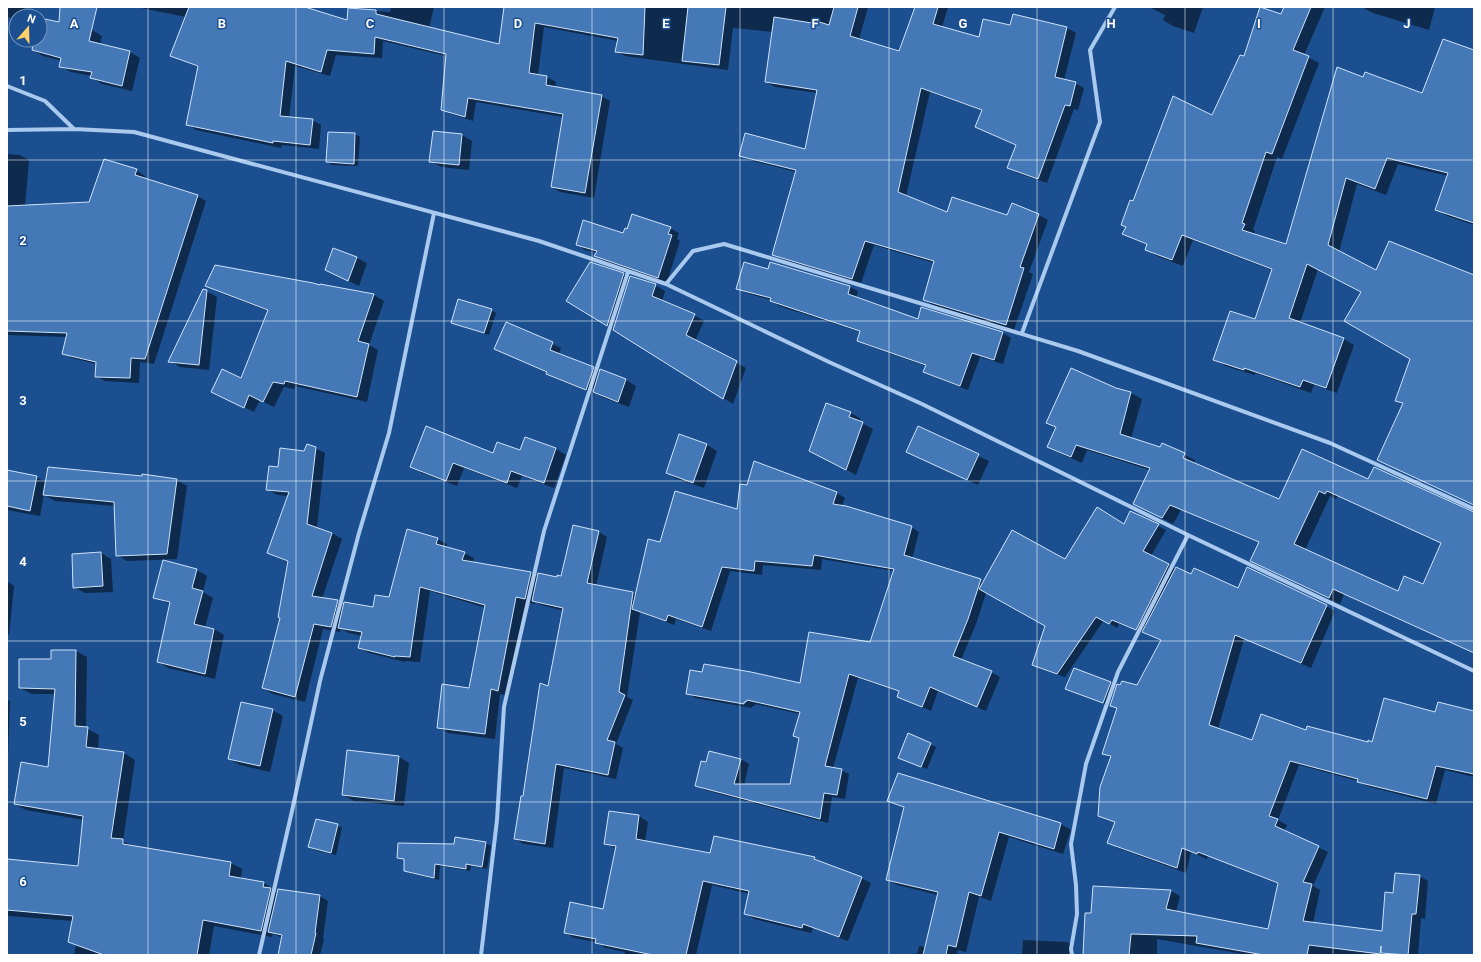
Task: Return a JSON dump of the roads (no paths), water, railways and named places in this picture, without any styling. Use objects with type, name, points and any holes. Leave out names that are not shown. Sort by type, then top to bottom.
[{"type":"street","points":[[1022,333],[1100,122],[1090,50],[1115,7]]},
{"type":"street","points":[[7,86],[45,101],[74,129]]},
{"type":"street","points":[[7,130],[74,129],[134,132],[539,241],[666,284],[821,359],[922,404],[1188,535],[1474,671]]},
{"type":"street","points":[[258,955],[292,811],[320,681],[360,533],[390,433],[434,213]]},
{"type":"street","points":[[666,284],[693,251],[724,244],[1022,333],[1203,395],[1330,442],[1474,509]]},
{"type":"street","points":[[481,955],[497,820],[504,707],[544,531],[628,272]]},
{"type":"street","points":[[1072,955],[1071,949],[1077,914],[1076,885],[1070,844],[1086,764],[1118,672],[1188,535]]}]
